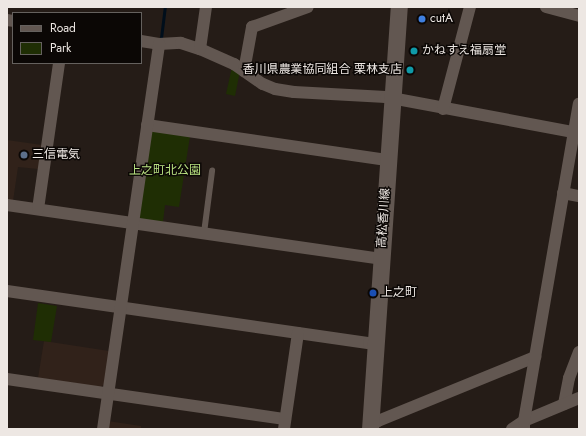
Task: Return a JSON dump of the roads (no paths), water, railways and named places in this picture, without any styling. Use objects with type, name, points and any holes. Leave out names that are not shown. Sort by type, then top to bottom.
[{"type":"main road","name":"高松香川線","points":[[370,426],[399,7]]},
{"type":"street","points":[[200,49],[206,7]]},
{"type":"street","points":[[244,70],[252,27],[267,27],[308,7]]},
{"type":"street","points":[[443,109],[470,7]]},
{"type":"street","points":[[546,7],[579,16]]},
{"type":"street","points":[[142,41],[159,44],[181,43],[200,49],[234,64],[263,84],[275,89],[294,92],[392,99],[576,133]]},
{"type":"street","points":[[103,429],[159,44]]},
{"type":"street","points":[[38,209],[59,64]]},
{"type":"street","points":[[524,425],[563,193],[576,133],[579,104]]},
{"type":"street","points":[[147,125],[388,160]]},
{"type":"street","points":[[563,193],[579,196]]},
{"type":"street","points":[[7,205],[381,259]]},
{"type":"street","points":[[7,291],[369,343],[376,341]]},
{"type":"street","points":[[7,379],[108,394],[284,424],[298,333]]},
{"type":"street","points":[[564,404],[569,378],[579,352]]},
{"type":"street","points":[[370,426],[378,421],[535,357]]},
{"type":"street","points":[[512,429],[524,425],[564,404],[579,398]]},
{"type":"lane","points":[[204,233],[212,171]]},
{"type":"waterway","points":[[161,38],[165,7]]},
{"type":"place","name":"cutA","points":[[422,19]]},
{"type":"place","name":"かねすえ福扇堂","points":[[414,51]]},
{"type":"place","name":"香川県農業協同組合 栗林支店","points":[[410,70]]},
{"type":"place","name":"三信電気","points":[[24,155]]},
{"type":"place","name":"上之町","points":[[373,293]]},
{"type":"park label","name":"上之町北公園","points":[[165,171]]}]
